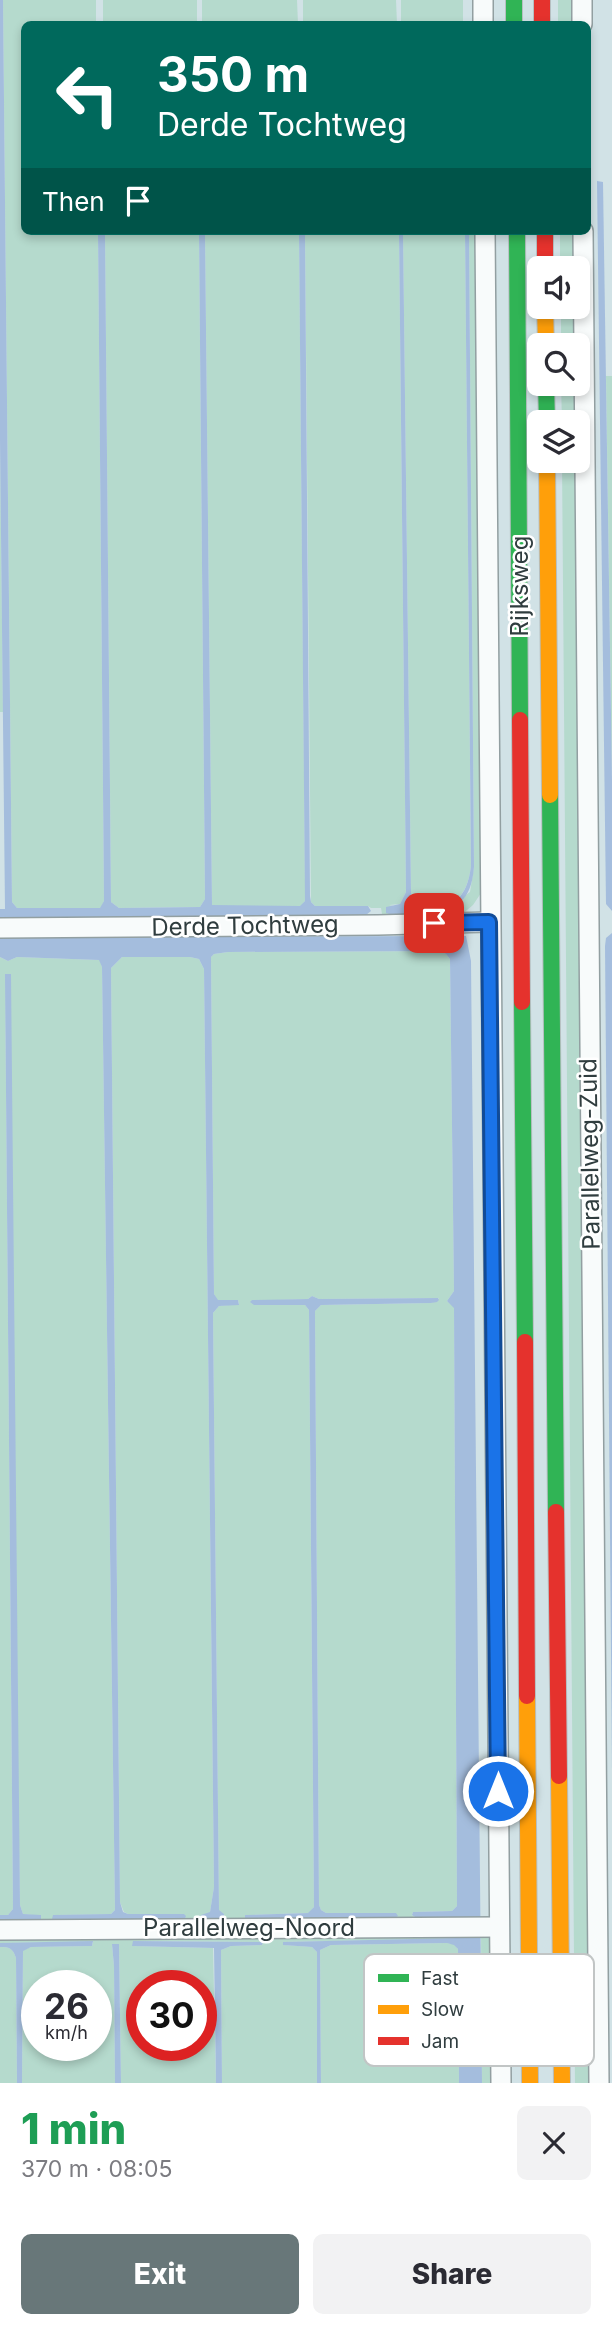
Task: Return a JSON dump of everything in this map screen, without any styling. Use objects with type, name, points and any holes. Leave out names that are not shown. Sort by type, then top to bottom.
[{"type":"highway","points":[[514,0],[514,21]]},
{"type":"highway","points":[[542,0],[542,21]]},
{"type":"highway","name":"Rijksweg","points":[[517,235],[529,1954]]},
{"type":"highway","points":[[545,235],[545,256]]},
{"type":"highway","name":"Rijksweg","points":[[547,473],[560,1954]]},
{"type":"street","points":[[483,0],[483,21]]},
{"type":"street","points":[[582,0],[582,21]]},
{"type":"street","name":"Rijksweg","points":[[485,235],[489,922]]},
{"type":"street","name":"Parallelweg-Zuid","points":[[583,235],[599,2083]]},
{"type":"street","points":[[489,922],[495,1954]]},
{"type":"street","name":"Derde Tochtweg","points":[[0,928],[489,922]]},
{"type":"street","name":"Parallelweg-Noord","points":[[0,1930],[494,1927]]},
{"type":"green space","points":[[3,0],[96,0],[96,21],[21,21],[21,235],[98,235],[104,901],[101,908],[17,908],[12,902]]},
{"type":"green space","points":[[103,0],[197,0],[197,21],[103,21]]},
{"type":"green space","points":[[202,0],[297,0],[298,21],[202,21]]},
{"type":"green space","points":[[303,0],[396,0],[397,21],[303,21]]},
{"type":"green space","points":[[401,0],[463,0],[463,21],[401,21]]},
{"type":"green space","points":[[558,0],[576,0],[576,21],[558,21]]},
{"type":"green space","points":[[105,235],[199,235],[205,899],[200,907],[119,908],[111,902]]},
{"type":"green space","points":[[205,235],[299,235],[305,901],[301,906],[212,906]]},
{"type":"green space","points":[[305,235],[399,235],[406,892],[400,904],[389,905],[425,913],[441,912],[470,892],[474,867],[469,235],[479,235],[483,890],[473,905],[460,916],[385,917],[381,908],[315,906],[311,902]]},
{"type":"green space","points":[[403,235],[465,235],[471,866],[465,888],[454,901],[439,906],[417,906],[412,900]]},
{"type":"green space","points":[[560,235],[577,235],[577,256],[560,256]]},
{"type":"green space","points":[[561,319],[578,319],[578,333],[561,333]]},
{"type":"green space","points":[[606,376],[612,376],[612,781]]},
{"type":"green space","points":[[561,396],[578,396],[578,410],[562,410]]},
{"type":"green space","points":[[0,440],[3,712],[0,712]]},
{"type":"green space","points":[[562,473],[579,473],[591,1954],[574,1954]]},
{"type":"green space","points":[[440,951],[450,959],[454,1291],[447,1301],[454,1307],[457,1906],[452,1911],[413,1912],[412,1915],[459,1917],[462,1922],[0,1926],[0,1920],[40,1920],[41,1916],[23,1914],[20,1905],[5,974],[13,1909],[8,1915],[0,1915],[0,957],[8,961],[17,957],[100,960],[102,967],[115,1910],[111,1914],[53,1915],[184,1914],[128,1914],[124,1912],[120,1902],[111,968],[122,957],[190,957],[199,959],[204,969],[214,1887],[210,1912],[224,1914],[219,1911],[213,1313],[219,1306],[239,1304],[238,1300],[217,1300],[214,1294],[211,957],[214,954]],"holes":[[[312,1296],[319,1299],[439,1299],[431,1303],[321,1305],[315,1311],[319,1905],[326,1913],[396,1913],[245,1915],[309,1913],[314,1907],[309,1310],[305,1305],[250,1301],[308,1299]]]},
{"type":"green space","points":[[462,1932],[456,1938],[284,1942],[284,1945],[312,1947],[317,1952],[317,2083],[222,2083],[221,1950],[231,1946],[262,1945],[263,1942],[134,1941],[133,1946],[213,1948],[213,1970],[126,1970],[126,2061],[216,2061],[216,2083],[121,2083],[119,1944],[112,1944],[115,2083],[22,2083],[22,2061],[112,2061],[112,1970],[23,1970],[23,1950],[31,1947],[92,1946],[93,1942],[0,1943],[0,1933]]},
{"type":"green space","points":[[481,1934],[490,1939],[490,1954],[481,1954]]},
{"type":"green space","points":[[454,1944],[458,1954],[364,1954],[364,2066],[459,2066],[459,2083],[321,2083],[320,1950],[331,1945]]},
{"type":"green space","points":[[0,1947],[10,1949],[16,1958],[17,2083],[0,2083]]},
{"type":"green space","points":[[482,2066],[493,2066],[493,2083],[482,2083]]},
{"type":"green space","points":[[575,2066],[592,2066],[592,2083],[575,2083]]},
{"type":"water","points":[[0,0],[3,0],[12,902],[17,908],[100,908],[104,901],[98,235],[105,235],[111,902],[119,908],[200,907],[205,899],[199,235],[205,235],[212,905],[300,906],[305,901],[299,235],[305,235],[310,896],[315,906],[368,906],[371,911],[366,915],[0,918],[0,909],[5,909],[0,440]]},
{"type":"water","points":[[597,181],[603,182],[612,911],[606,904]]},
{"type":"water","points":[[399,235],[403,235],[411,892],[412,900],[417,906],[439,906],[461,896],[469,879],[471,866],[465,235],[469,235],[474,867],[470,889],[454,907],[424,914],[386,913],[386,907],[400,904],[406,892]]},
{"type":"water","points":[[612,933],[612,1770],[605,946],[606,938]]},
{"type":"water","points":[[466,936],[471,961],[481,1954],[458,1954],[454,1945],[447,1943],[331,1945],[320,1950],[321,2083],[317,2083],[317,1952],[312,1947],[283,1945],[283,1942],[456,1938],[462,1922],[458,1917],[412,1915],[413,1912],[452,1911],[457,1906],[454,1308],[447,1301],[454,1291],[450,959],[440,951],[228,952],[211,957],[214,1294],[218,1300],[238,1300],[239,1305],[219,1306],[213,1313],[219,1910],[224,1914],[224,1918],[202,1918],[201,1915],[210,1912],[214,1887],[204,969],[199,959],[190,957],[122,957],[111,968],[120,1902],[123,1912],[128,1914],[186,1916],[180,1919],[52,1919],[53,1915],[111,1914],[115,1910],[102,967],[99,960],[17,957],[8,961],[0,957],[0,937]]},
{"type":"water","points":[[5,974],[11,974],[20,1905],[23,1914],[41,1915],[41,1920],[0,1920],[0,1915],[8,1915],[13,1909]]},
{"type":"water","points":[[312,1296],[319,1299],[439,1300],[431,1303],[321,1305],[315,1311],[319,1905],[326,1913],[396,1913],[398,1916],[393,1919],[245,1919],[245,1915],[308,1913],[314,1907],[309,1310],[305,1305],[254,1305],[250,1302],[308,1299]]},
{"type":"water","points":[[93,1941],[92,1946],[31,1947],[23,1951],[22,2083],[17,2083],[16,1958],[12,1950],[0,1947],[0,1943]]},
{"type":"water","points":[[133,1941],[263,1942],[262,1945],[231,1946],[221,1950],[222,2083],[216,2083],[217,1970],[214,1970],[214,1948],[132,1946]]},
{"type":"water","points":[[112,1944],[119,1944],[121,2083],[115,2083]]},
{"type":"water","points":[[459,2066],[482,2066],[482,2083],[459,2083]]},
{"type":"traffic: fast","points":[[514,0],[514,21]]},
{"type":"traffic: fast","points":[[517,235],[520,720]]},
{"type":"traffic: fast","points":[[546,396],[547,410]]},
{"type":"traffic: fast","points":[[550,795],[556,1512]]},
{"type":"traffic: fast","points":[[522,1002],[525,1342]]},
{"type":"traffic: slow","points":[[545,319],[546,333]]},
{"type":"traffic: slow","points":[[547,473],[550,795]]},
{"type":"traffic: slow","points":[[527,1696],[529,1954]]},
{"type":"traffic: slow","points":[[559,1776],[561,1954]]},
{"type":"traffic: slow","points":[[530,2066],[530,2083]]},
{"type":"traffic: slow","points":[[562,2066],[562,2083]]},
{"type":"traffic: jam","points":[[542,0],[542,21]]},
{"type":"traffic: jam","points":[[545,235],[545,256]]},
{"type":"traffic: jam","points":[[520,720],[522,1002]]},
{"type":"traffic: jam","points":[[525,1342],[527,1696]]},
{"type":"traffic: jam","points":[[556,1512],[559,1776]]},
{"type":"route","points":[[434,923],[489,922],[498,1791]]}]
